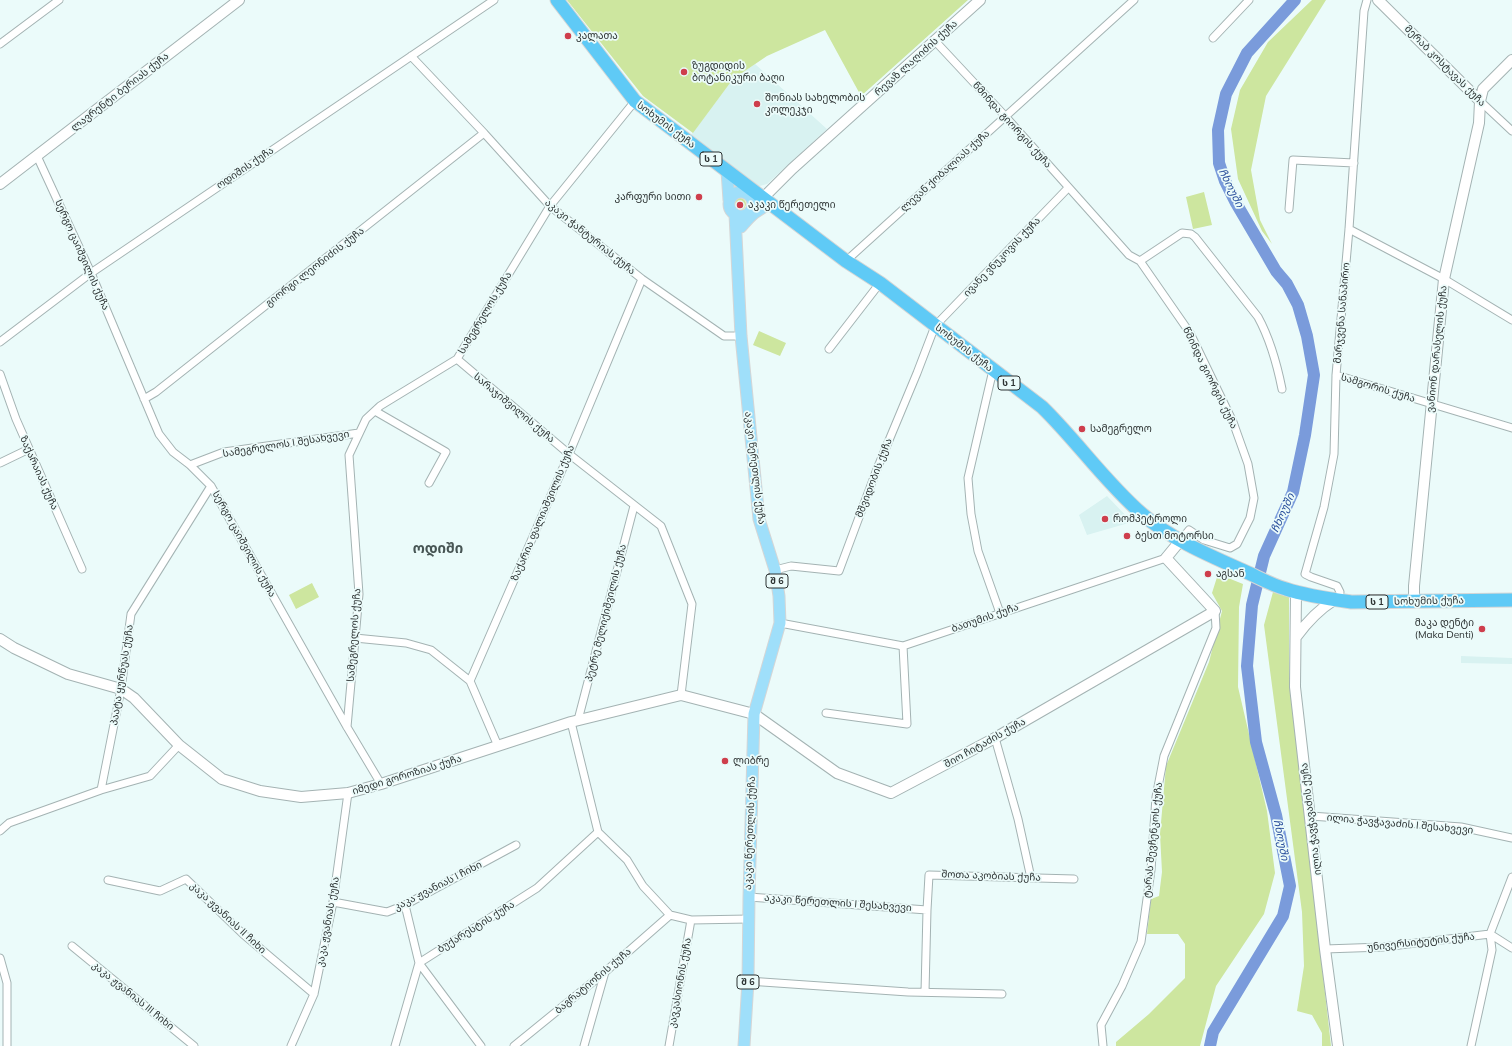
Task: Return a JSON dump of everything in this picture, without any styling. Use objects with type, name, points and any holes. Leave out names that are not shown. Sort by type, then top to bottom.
[{"type":"highway","name":"სოხუმის ქუჩა","points":[[557,0],[635,101],[727,171],[746,190],[767,201],[846,261],[880,283],[1047,412],[1116,489],[1140,513],[1155,525],[1185,544],[1291,591],[1337,600],[1352,602],[1512,600]]},
{"type":"main road","name":"შ 6","points":[[727,171],[729,206],[735,215],[736,244]]},
{"type":"main road","points":[[729,200],[732,195],[746,190],[753,200],[754,205],[751,212],[740,216],[735,215]]},
{"type":"main road","name":"შ 6","points":[[736,244],[741,227],[751,212],[767,201]]},
{"type":"main road","name":"შ 6","points":[[741,227],[752,215],[763,207],[767,201]]},
{"type":"main road","name":"აკაკი წერეთლის ქუჩა","points":[[736,244],[741,336],[759,519],[775,570],[779,596],[780,623],[754,714],[748,981],[744,1046]]},
{"type":"street","points":[[0,44],[59,0]]},
{"type":"street","name":"ლავრენტი ბერიას ქუჩა","points":[[0,184],[239,0]]},
{"type":"street","name":"ოდიშის ქუჩა","points":[[0,342],[91,273],[494,0]]},
{"type":"street","name":"რევაზ ლაღიძის ქუჩა","points":[[767,201],[792,169],[980,0]]},
{"type":"street","name":"ლევან ქობალიას ქუჩა","points":[[846,261],[1134,0]]},
{"type":"street","points":[[1213,38],[1249,0]]},
{"type":"street","name":"მარჯვენა სანაპირო","points":[[1337,600],[1340,592],[1337,586],[1305,574],[1324,507],[1334,454],[1336,375],[1349,229],[1364,11],[1367,0]]},
{"type":"street","name":"მერაბ კოსტავას ქუჩა","points":[[1378,0],[1512,131]]},
{"type":"street","name":"წმინდა გიორგის ქუჩა","points":[[935,41],[1005,116],[1129,255],[1140,261],[1190,333],[1233,422],[1248,464],[1254,498],[1250,518],[1237,544],[1230,548],[1204,540],[1189,530],[1185,544]]},
{"type":"street","name":"აკაკი ჭანტურიას ქუჩა","points":[[410,56],[484,133],[550,206],[642,279],[724,336],[741,336]]},
{"type":"street","name":"ვანიონ დარასელის ქუჩა","points":[[1414,601],[1414,586],[1444,279],[1478,123],[1483,88],[1512,60]]},
{"type":"street","name":"სამეგრელოს ქუჩა","points":[[347,727],[359,594],[349,455],[359,433],[366,419],[380,406],[457,359],[550,206],[635,101]]},
{"type":"street","name":"გიორგი ლეონიძის ქუჩა","points":[[144,399],[169,382],[484,133]]},
{"type":"street","name":"სერგო ცაიშვილის ქუჩა","points":[[37,156],[91,273],[159,434],[173,452],[190,465],[211,486],[347,727],[382,784]]},
{"type":"street","points":[[1289,209],[1293,160],[1354,163]]},
{"type":"street","name":"ივანე ვნუკოვის ქუჩა","points":[[935,326],[1068,188]]},
{"type":"street","points":[[1349,229],[1444,279],[1512,320]]},
{"type":"street","points":[[1140,261],[1182,233],[1191,234],[1196,237],[1258,316],[1264,328],[1276,362],[1282,389]]},
{"type":"street","name":"ზაქარია ფალიაშვილის ქუჩა","points":[[470,681],[569,454],[642,279]]},
{"type":"street","points":[[829,349],[880,283]]},
{"type":"street","name":"მშვიდობის ქუჩა","points":[[775,570],[791,566],[839,571],[877,469],[935,326]]},
{"type":"street","name":"სარაჯიშვილის ქუჩა","points":[[457,359],[569,454],[661,526],[692,604],[681,695]]},
{"type":"street","points":[[993,370],[968,478],[971,514],[978,551],[1000,613]]},
{"type":"street","name":"ზაქარაიას ქუჩა","points":[[0,374],[16,419],[82,570]]},
{"type":"street","name":"სამგორის ქუჩა","points":[[1336,375],[1512,428]]},
{"type":"street","points":[[375,411],[446,452],[429,483]]},
{"type":"street","name":"სამეგრელოს I შესახვევი","points":[[190,465],[224,452],[359,433]]},
{"type":"street","points":[[0,463],[29,449]]},
{"type":"street","name":"პაატა ყურწუას ქუჩა","points":[[101,790],[121,689],[131,614],[211,486]]},
{"type":"street","name":"პეტრე მელიქიშვილის ქუჩა","points":[[575,721],[634,506]]},
{"type":"street","points":[[1185,544],[1166,558],[1215,611]]},
{"type":"street","name":"ბათუმის ქუჩა","points":[[780,623],[903,646],[1166,558]]},
{"type":"street","name":"ილია ჭავჭავაძის ქუჩა","points":[[1291,591],[1296,637],[1295,686],[1338,1046]]},
{"type":"street","points":[[1296,637],[1306,623],[1316,613],[1337,600]]},
{"type":"street","name":"შიო ჩიტაძის ქუჩა","points":[[754,714],[837,773],[891,793],[995,738],[1215,611]]},
{"type":"street","name":"ტარას შევჩენკოს ქუჩა","points":[[1103,1046],[1101,1025],[1122,986],[1141,942],[1151,870],[1156,797],[1164,756],[1216,628],[1215,611]]},
{"type":"street","points":[[355,638],[406,643],[432,650],[470,681],[498,746]]},
{"type":"street","name":"იმედი გოროზიას ქუჩა","points":[[0,639],[14,648],[68,674],[121,689],[134,698],[179,745],[222,779],[260,791],[301,797],[348,793],[382,784],[575,721],[681,695],[754,714]]},
{"type":"street","points":[[826,713],[907,724],[903,646]]},
{"type":"street","points":[[575,721],[598,832],[627,860],[643,886],[670,915],[691,920],[749,919]]},
{"type":"street","points":[[995,738],[1018,819],[1031,878]]},
{"type":"street","points":[[0,831],[9,823],[101,790],[150,776],[179,745]]},
{"type":"street","name":"კაკა ჟვანიას ქუჩა","points":[[291,1046],[314,994],[333,902],[348,793]]},
{"type":"street","name":"ილია ჭავჭავაძის I შესახვევი","points":[[1311,816],[1461,827],[1512,838]]},
{"type":"street","name":"ბუქარესტის ქუჩა","points":[[419,963],[537,888],[598,832]]},
{"type":"street","name":"კაკა ჟვანიას I ჩიხი","points":[[333,902],[387,912],[404,905],[516,845]]},
{"type":"street","name":"შოთა აკობიას ქუჩა","points":[[925,992],[929,875],[1074,879]]},
{"type":"street","points":[[1471,1046],[1492,950],[1490,934],[1512,876]]},
{"type":"street","name":"კაკა ჟვანიას II ჩიხი","points":[[108,880],[160,891],[186,879],[243,934],[314,994]]},
{"type":"street","name":"აკაკი წერეთლის I შესახვევი","points":[[749,896],[927,910]]},
{"type":"street","points":[[404,905],[419,963],[481,1046]]},
{"type":"street","name":"ბაგრატიონის ქუჩა","points":[[514,1046],[605,972],[670,915]]},
{"type":"street","name":"კავკასიონის ქუჩა","points":[[669,1046],[691,920]]},
{"type":"street","points":[[1490,934],[1512,948]]},
{"type":"street","name":"უნივერსიტეტის ქუჩა","points":[[1326,949],[1383,947],[1490,934]]},
{"type":"street","name":"კაკა ჟვანიას III ჩიხი","points":[[72,946],[194,1046]]},
{"type":"street","points":[[0,958],[7,983],[7,1046]]},
{"type":"street","points":[[395,1046],[419,963]]},
{"type":"street","points":[[584,1046],[605,972]]},
{"type":"street","points":[[748,981],[908,992],[1002,994]]},
{"type":"shaded area","name":"შონიას სახელობის კოლეკჯი","points":[[755,64],[827,129],[767,184],[756,187],[691,135],[733,79]]},
{"type":"shaded area","name":"რომპეტროლი","points":[[1107,496],[1132,522],[1087,535],[1079,515]]},
{"type":"shaded area","points":[[1461,656],[1512,658],[1512,664],[1461,663]]},
{"type":"green space","name":"ზუგდიდის ბოტანიკური ბაღი","points":[[567,0],[968,0],[861,96],[825,30],[767,56],[733,79],[693,133],[643,96]]},
{"type":"green space","points":[[1312,0],[1326,0],[1266,96],[1251,170],[1260,220],[1272,244],[1262,231],[1238,179],[1231,129],[1240,90],[1268,42]]},
{"type":"green space","points":[[1204,192],[1212,225],[1193,229],[1186,197]]},
{"type":"green space","points":[[738,198],[742,198],[746,204],[742,210],[738,210],[734,206],[734,202]]},
{"type":"green space","points":[[759,331],[786,343],[780,356],[753,345]]},
{"type":"green space","points":[[1218,574],[1243,584],[1239,607],[1238,687],[1267,811],[1275,873],[1264,914],[1216,986],[1200,1046],[1116,1046],[1116,1042],[1149,1014],[1185,978],[1185,944],[1178,934],[1147,934],[1151,899],[1159,896],[1162,872],[1160,834],[1166,766],[1209,662],[1222,611],[1212,593]]},
{"type":"green space","points":[[312,583],[319,597],[296,609],[289,595]]},
{"type":"green space","points":[[1273,592],[1289,597],[1289,674],[1331,1046],[1322,1046],[1322,1033],[1312,1015],[1297,1011],[1304,966],[1302,912],[1264,625]]},
{"type":"waterway","name":"ჩხოუში","points":[[1210,1046],[1213,1032],[1283,916],[1290,886],[1276,815],[1256,742],[1247,666],[1252,605],[1264,556],[1293,492],[1305,435],[1314,375],[1307,336],[1298,305],[1287,284],[1276,271],[1236,203],[1225,181],[1219,163],[1218,130],[1226,94],[1247,53],[1295,0]]},
{"type":"place","name":"კალათა","points":[[568,36]]},
{"type":"place","name":"ზუგდიდის ბოტანიკური ბაღი","points":[[684,72]]},
{"type":"place","name":"შონიას სახელობის კოლეკჯი","points":[[757,104]]},
{"type":"place","name":"კარფური სითი","points":[[699,197]]},
{"type":"place","name":"აკაკი წერეთელი","points":[[740,205]]},
{"type":"place","name":"სამეგრელო","points":[[1082,429]]},
{"type":"place","name":"რომპეტროლი","points":[[1105,519]]},
{"type":"place","name":"ბესთ მოტორსი","points":[[1127,536]]},
{"type":"place","name":"აგსან","points":[[1208,574]]},
{"type":"place","name":"მაკა დენტი (Maka Denti)","points":[[1482,629]]},
{"type":"place","name":"ლიბრე","points":[[725,761]]},
{"type":"district","name":"ოდიში","points":[[438,549]]}]
